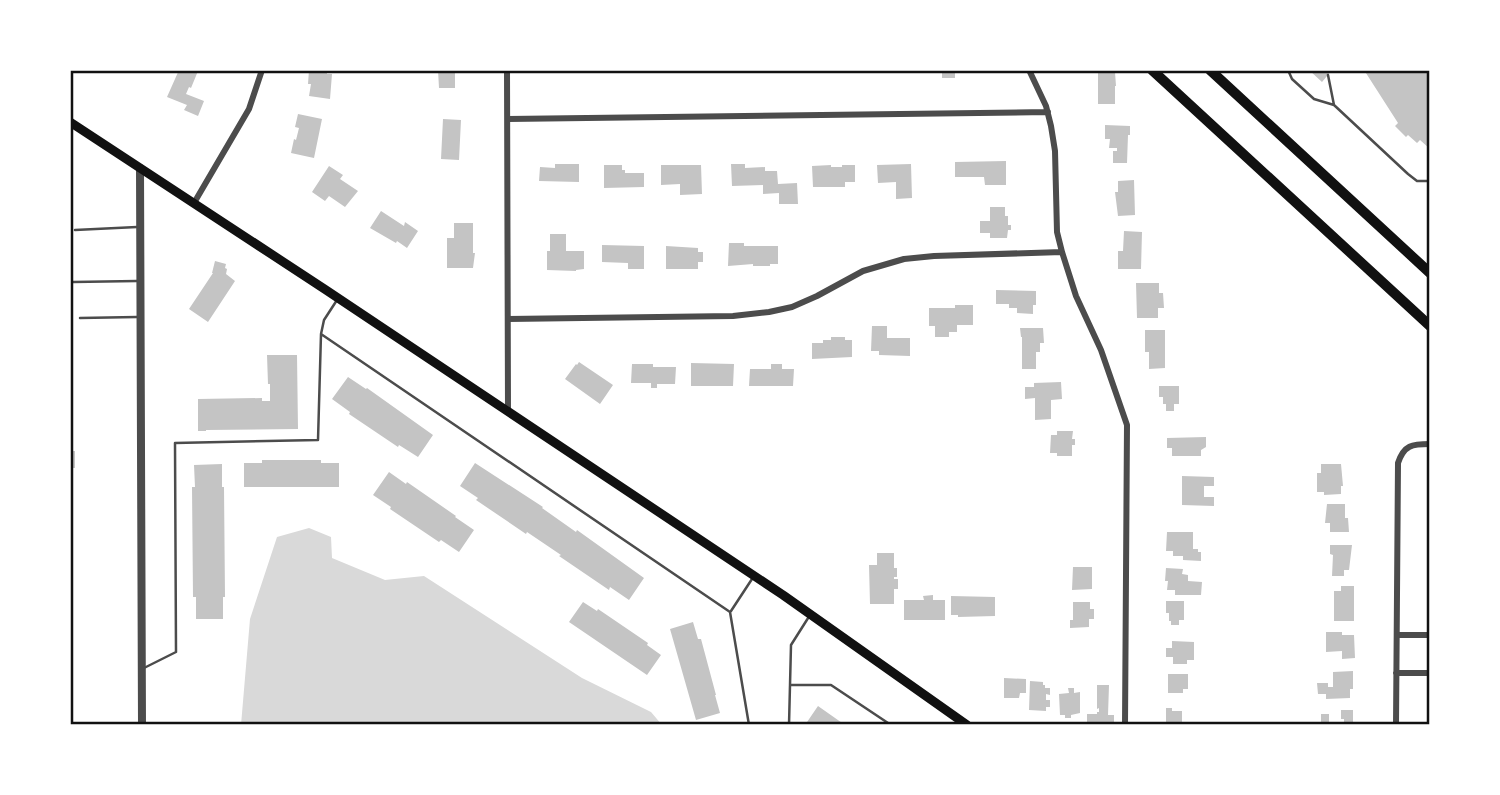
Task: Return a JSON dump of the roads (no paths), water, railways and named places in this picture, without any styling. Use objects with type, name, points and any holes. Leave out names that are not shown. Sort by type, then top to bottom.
[{"type":"main road","points":[[1152,70],[1430,326]]},
{"type":"main road","points":[[1210,70],[1430,273]]},
{"type":"main road","points":[[70,122],[754,576],[967,725]]},
{"type":"street","points":[[194,203],[249,109],[262,70]]},
{"type":"street","points":[[508,70],[508,411]]},
{"type":"street","points":[[1029,70],[1048,112],[1054,141],[1057,232],[1062,253],[1076,296],[1101,350],[1126,425],[1125,725]]},
{"type":"street","points":[[508,119],[1048,112]]},
{"type":"street","points":[[140,169],[142,725]]},
{"type":"street","points":[[508,319],[745,316],[792,307],[863,271],[904,259],[1062,253]]},
{"type":"street","points":[[1396,725],[1398,463],[1406,448],[1430,444]]},
{"type":"street","points":[[1397,635],[1430,635]]},
{"type":"street","points":[[1396,673],[1430,673]]},
{"type":"lane","points":[[1289,70],[1292,79],[1314,99],[1334,106],[1408,174],[1418,181],[1430,181]]},
{"type":"lane","points":[[1328,75],[1334,106]]},
{"type":"lane","points":[[75,230],[140,227]]},
{"type":"lane","points":[[73,282],[140,281]]},
{"type":"lane","points":[[142,669],[176,652],[175,443],[318,440],[321,334],[324,320],[338,298]]},
{"type":"lane","points":[[80,318],[141,317]]},
{"type":"lane","points":[[321,334],[730,612]]},
{"type":"lane","points":[[749,725],[730,612],[754,576]]},
{"type":"lane","points":[[789,725],[791,645],[810,614]]},
{"type":"lane","points":[[790,685],[831,685],[891,725]]}]
